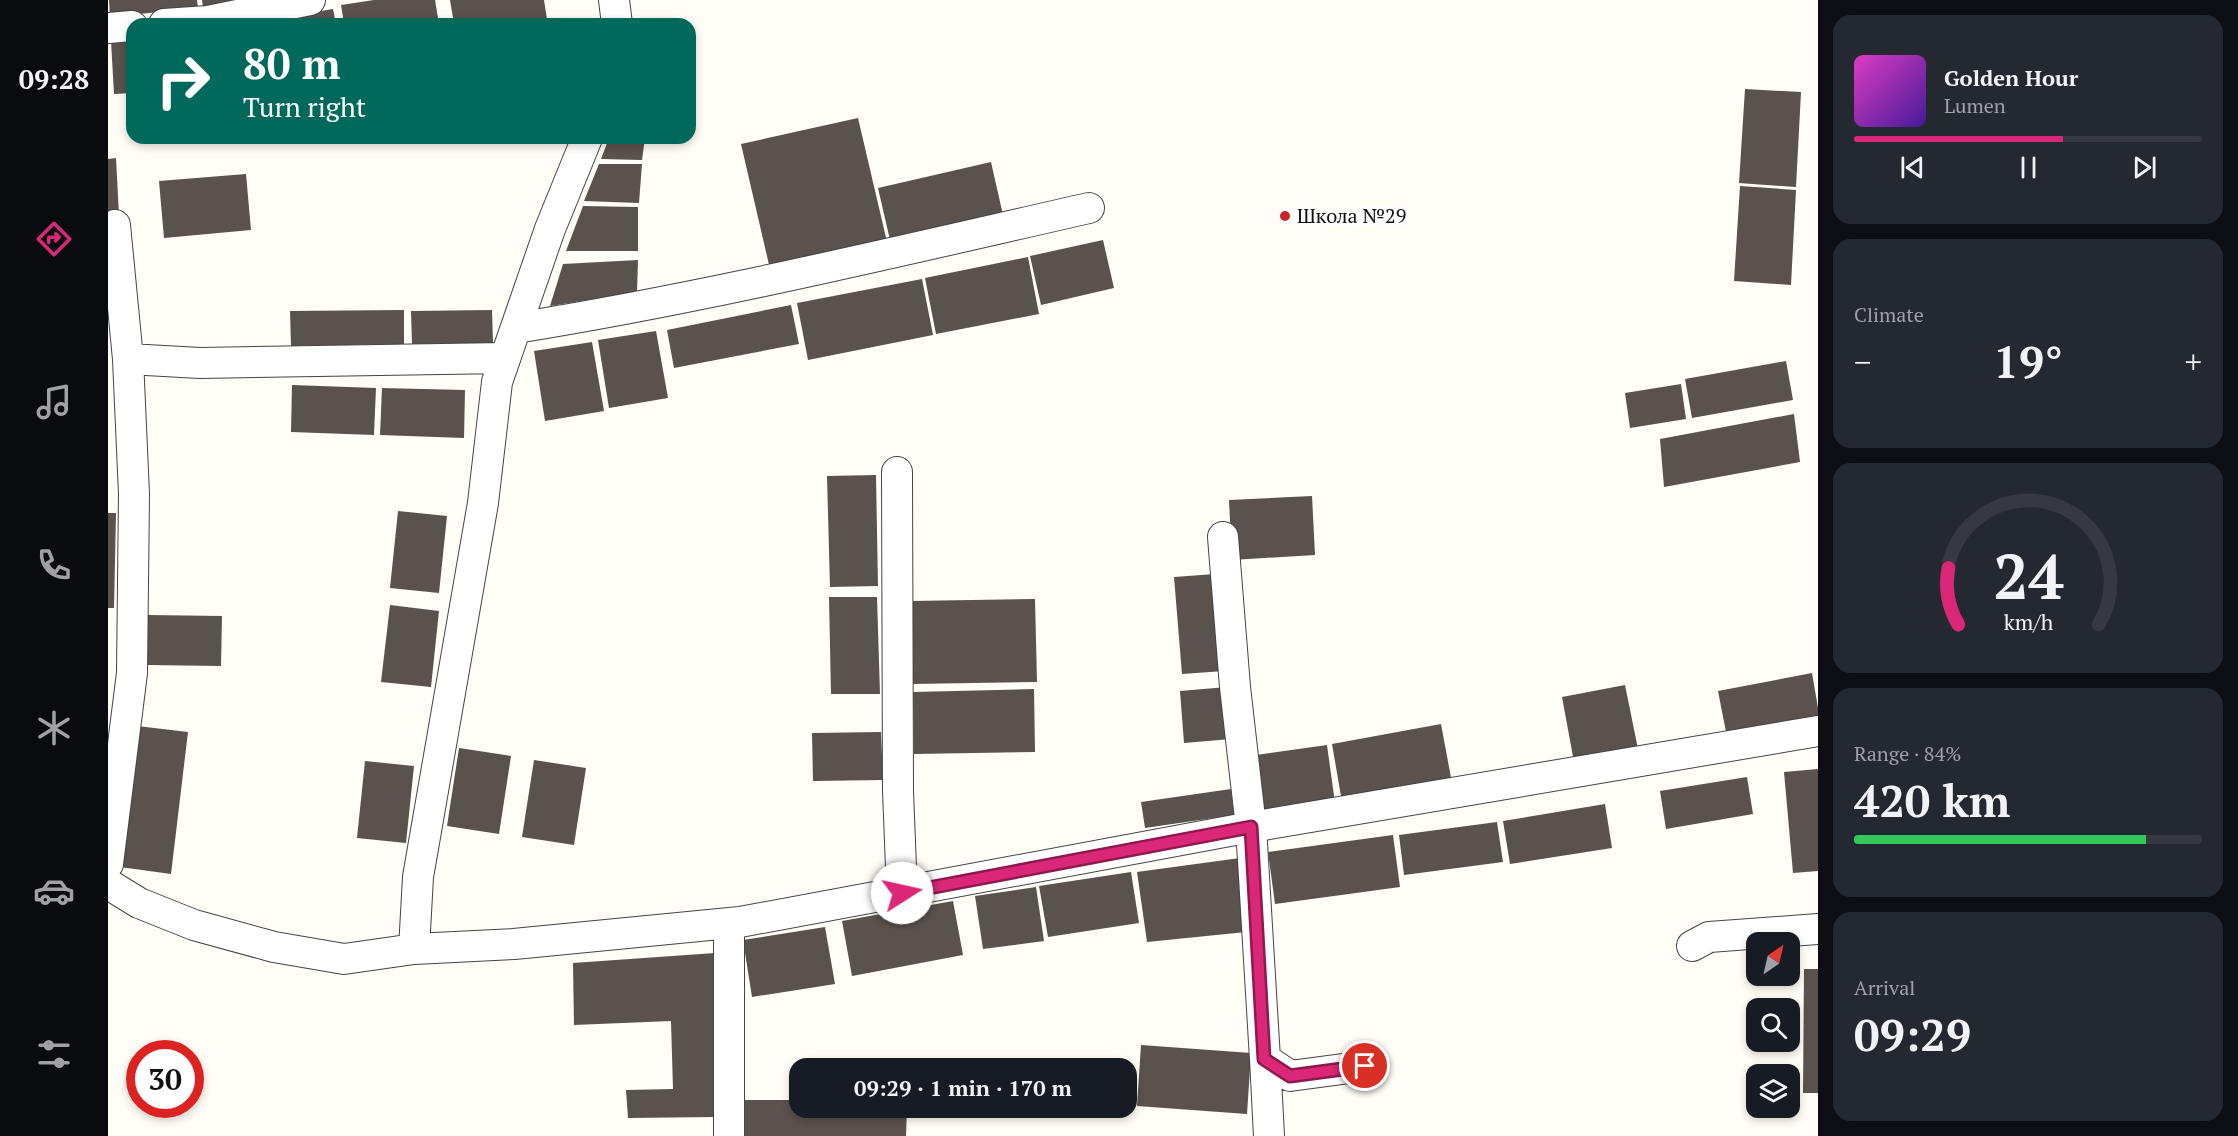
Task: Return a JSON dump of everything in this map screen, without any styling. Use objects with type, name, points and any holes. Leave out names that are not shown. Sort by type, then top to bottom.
[{"type":"street","points":[[223,18],[310,0]]},
{"type":"street","points":[[614,0],[617,18]]},
{"type":"street","points":[[108,28],[126,26]]},
{"type":"street","points":[[414,949],[418,877],[483,503],[497,382],[550,229],[585,144]]},
{"type":"street","points":[[516,328],[597,315],[758,283],[1089,208]]},
{"type":"street","points":[[108,864],[132,673],[134,494],[128,359],[115,225]]},
{"type":"street","points":[[128,359],[200,363],[505,358]]},
{"type":"street","points":[[897,472],[898,791],[902,893]]},
{"type":"street","points":[[1223,537],[1251,827],[1269,1136]]},
{"type":"street","points":[[108,884],[139,903],[194,925],[274,947],[344,959],[414,949],[514,944],[729,923],[1251,827],[1818,731]]},
{"type":"street","points":[[729,923],[729,1136]]},
{"type":"street","points":[[1692,946],[1709,937],[1818,928]]},
{"type":"street","points":[[1264,1059],[1290,1076],[1365,1066]]},
{"type":"building","points":[[109,0],[197,0],[198,8],[110,17]]},
{"type":"building","points":[[202,0],[236,0],[203,7]]},
{"type":"building","points":[[374,0],[435,0],[438,18],[343,18],[341,5]]},
{"type":"building","points":[[450,0],[544,0],[547,18],[453,18]]},
{"type":"building","points":[[333,9],[335,18],[280,18]]},
{"type":"building","points":[[126,40],[126,93],[114,94],[111,41]]},
{"type":"building","points":[[1745,89],[1801,92],[1796,187],[1739,183]]},
{"type":"building","points":[[858,118],[887,242],[770,269],[741,144]]},
{"type":"building","points":[[607,144],[644,144],[642,160],[601,159]]},
{"type":"building","points":[[116,158],[119,215],[108,215],[108,159]]},
{"type":"building","points":[[991,162],[1003,215],[890,240],[878,188]]},
{"type":"building","points":[[599,164],[642,164],[639,203],[584,201]]},
{"type":"building","points":[[246,174],[251,230],[164,238],[159,181]]},
{"type":"building","points":[[1740,186],[1796,190],[1791,285],[1734,281]]},
{"type":"building","points":[[583,206],[638,207],[638,251],[566,251]]},
{"type":"building","points":[[1103,240],[1114,288],[1041,305],[1030,256]]},
{"type":"building","points":[[1028,257],[1039,314],[936,334],[925,278]]},
{"type":"building","points":[[638,260],[637,292],[550,306],[563,264]]},
{"type":"building","points":[[922,279],[933,335],[808,360],[797,303]]},
{"type":"building","points":[[791,305],[799,344],[674,368],[667,330]]},
{"type":"building","points":[[404,310],[404,344],[291,346],[290,311]]},
{"type":"building","points":[[492,310],[493,343],[412,344],[411,311]]},
{"type":"building","points":[[656,331],[668,398],[609,408],[598,340]]},
{"type":"building","points":[[592,342],[604,411],[545,421],[534,351]]},
{"type":"building","points":[[1786,361],[1793,400],[1692,418],[1685,379]]},
{"type":"building","points":[[1681,384],[1686,419],[1630,428],[1625,393]]},
{"type":"building","points":[[292,385],[376,388],[374,435],[291,432]]},
{"type":"building","points":[[382,388],[465,390],[464,438],[380,435]]},
{"type":"building","points":[[1794,414],[1800,462],[1664,487],[1660,439]]},
{"type":"building","points":[[876,475],[878,586],[830,587],[827,476]]},
{"type":"building","points":[[1312,496],[1315,555],[1232,560],[1229,500]]},
{"type":"building","points":[[398,511],[447,516],[439,593],[390,588]]},
{"type":"building","points":[[108,513],[116,513],[114,608],[108,608]]},
{"type":"building","points":[[1215,574],[1224,671],[1182,674],[1174,577]]},
{"type":"building","points":[[829,597],[877,597],[880,694],[831,694]]},
{"type":"building","points":[[1035,599],[1037,682],[912,684],[911,601]]},
{"type":"building","points":[[390,605],[439,611],[431,687],[381,682]]},
{"type":"building","points":[[147,615],[222,616],[221,666],[147,665]]},
{"type":"building","points":[[1812,673],[1818,720],[1727,737],[1718,691]]},
{"type":"building","points":[[1625,685],[1638,749],[1574,762],[1562,697]]},
{"type":"building","points":[[1227,687],[1231,739],[1184,743],[1180,691]]},
{"type":"building","points":[[1034,689],[1035,752],[914,754],[913,692]]},
{"type":"building","points":[[1441,724],[1452,783],[1342,802],[1332,744]]},
{"type":"building","points":[[137,726],[188,732],[171,874],[120,867]]},
{"type":"building","points":[[881,732],[883,780],[813,781],[812,733]]},
{"type":"building","points":[[1327,745],[1335,803],[1264,813],[1256,755]]},
{"type":"building","points":[[459,748],[511,756],[499,834],[447,826]]},
{"type":"building","points":[[534,760],[586,768],[574,845],[522,837]]},
{"type":"building","points":[[365,761],[414,766],[406,843],[357,838]]},
{"type":"building","points":[[1818,769],[1818,871],[1793,873],[1784,772]]},
{"type":"building","points":[[1747,777],[1753,814],[1666,829],[1660,791]]},
{"type":"building","points":[[1231,789],[1234,815],[1145,828],[1141,802]]},
{"type":"building","points":[[1605,804],[1612,848],[1510,864],[1503,821]]},
{"type":"building","points":[[1497,822],[1503,862],[1404,875],[1399,835]]},
{"type":"building","points":[[1393,835],[1400,887],[1275,904],[1268,852]]},
{"type":"building","points":[[1240,858],[1246,932],[1147,942],[1137,872]]},
{"type":"building","points":[[1131,872],[1139,923],[1048,937],[1039,886]]},
{"type":"building","points":[[1036,887],[1044,941],[983,949],[975,896]]},
{"type":"building","points":[[953,901],[963,955],[852,976],[842,921]]},
{"type":"building","points":[[825,927],[835,984],[752,997],[743,940]]},
{"type":"building","points":[[715,953],[715,1117],[628,1118],[626,1090],[673,1089],[671,1021],[574,1025],[573,963]]},
{"type":"building","points":[[1804,969],[1818,969],[1818,1093],[1803,1093]]},
{"type":"building","points":[[1141,1045],[1251,1053],[1247,1114],[1137,1106]]},
{"type":"building","points":[[740,1100],[789,1100],[789,1118],[907,1118],[906,1136],[740,1136]]},
{"type":"place","name":"Школа №29","points":[[1285,216]]},
{"type":"route","points":[[902,893],[1251,827],[1264,1059],[1290,1076],[1365,1066]]}]
